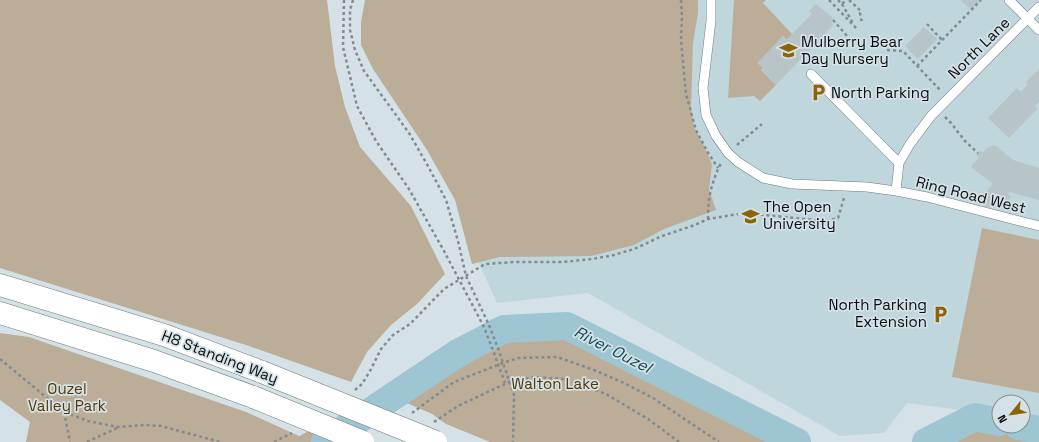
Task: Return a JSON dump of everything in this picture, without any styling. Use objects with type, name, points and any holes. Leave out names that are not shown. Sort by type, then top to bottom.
[{"type":"highway","name":"H8 Standing Way","points":[[0,285],[164,335],[262,372],[434,432]]},
{"type":"highway","name":"H8 Standing Way","points":[[0,313],[154,361],[253,397],[363,442]]},
{"type":"lane","name":"Ring Road West","points":[[711,0],[711,21],[703,88],[706,115],[716,136],[728,153],[738,162],[763,178],[792,184],[867,187],[896,191],[927,197],[1039,226]]},
{"type":"lane","points":[[1009,0],[1039,30]]},
{"type":"lane","name":"North Lane","points":[[896,191],[899,163],[910,144],[931,116],[1039,7]]},
{"type":"lane","points":[[811,74],[899,163]]},
{"type":"path","points":[[344,0],[343,47],[357,106],[376,141],[409,189],[459,280],[484,327],[505,383]]},
{"type":"path","points":[[353,0],[350,10],[350,30],[355,50],[364,71],[409,133],[446,200],[466,276],[489,325],[514,395],[513,442]]},
{"type":"path","points":[[830,0],[857,29],[838,0]]},
{"type":"path","points":[[842,4],[846,0]]},
{"type":"path","points":[[850,0],[861,11],[862,23]]},
{"type":"path","points":[[917,66],[981,0]]},
{"type":"path","points":[[833,20],[848,37]]},
{"type":"path","points":[[927,24],[942,40]]},
{"type":"path","points":[[887,50],[903,51],[949,98]]},
{"type":"path","points":[[937,110],[951,123],[964,142],[978,153]]},
{"type":"path","points":[[728,153],[762,124]]},
{"type":"path","points":[[708,219],[710,190],[718,168]]},
{"type":"path","points":[[351,392],[362,384],[381,349],[393,335],[410,324],[444,289],[485,264],[515,262],[562,262],[614,255],[634,249],[662,236],[708,219],[745,213],[825,221],[838,218],[848,186]]},
{"type":"path","points":[[410,414],[454,382],[503,362],[518,358],[557,356],[624,383],[653,398],[719,442]]},
{"type":"path","points":[[0,359],[64,412],[88,420],[118,427],[145,425],[161,426],[220,442]]},
{"type":"path","points":[[434,432],[458,406],[505,383],[534,377],[566,379],[606,394],[648,419],[679,442]]},
{"type":"path","points":[[64,412],[70,442]]},
{"type":"path","points":[[87,442],[118,427]]},
{"type":"path","points":[[274,442],[297,431]]},
{"type":"shaded area","name":"The Open University","points":[[378,0],[1039,0],[1039,420],[1031,419],[1031,394],[991,394],[991,414],[907,403],[884,433],[840,436],[588,293],[497,303],[473,250],[450,181]]},
{"type":"green space","points":[[0,0],[327,0],[335,66],[345,107],[360,147],[411,206],[445,274],[417,304],[391,325],[367,352],[351,382],[246,345],[0,268]]},
{"type":"green space","points":[[365,0],[698,0],[698,13],[693,43],[691,108],[694,127],[712,165],[709,189],[716,210],[664,229],[634,245],[591,256],[500,257],[472,264],[455,200],[427,150],[373,69],[361,45],[361,22]]},
{"type":"green space","points":[[734,0],[766,0],[763,3],[792,34],[787,40],[783,36],[758,63],[763,68],[761,70],[776,85],[760,101],[754,96],[728,98]]},
{"type":"green space","points":[[982,228],[1039,240],[1039,393],[952,377]]},
{"type":"green space","name":"Walton Lake","points":[[567,326],[797,442],[490,442],[446,424],[432,414],[400,400],[458,353],[504,329]]},
{"type":"green space","name":"Ouzel Valley Park","points":[[0,333],[29,337],[246,412],[299,436],[321,425],[363,442],[26,442],[30,422],[0,400]]},
{"type":"green space","points":[[975,417],[991,420],[991,434],[1031,434],[1031,428],[1039,430],[1039,442],[926,442]]},
{"type":"building","points":[[960,0],[981,0],[971,10]]},
{"type":"building","name":"Mulberry Bear Day Nursery","points":[[816,4],[834,19],[831,22],[833,25],[776,85],[761,70],[763,68],[757,63],[783,36],[786,40],[812,14],[809,11]]},
{"type":"building","points":[[924,27],[937,39],[918,59],[905,46]]},
{"type":"building","points":[[1039,69],[1039,102],[1035,106],[1038,108],[1009,138],[988,118],[1017,88],[1021,92],[1028,84],[1026,82]]},
{"type":"building","points":[[995,145],[1013,160],[1039,168],[1039,200],[1010,192],[1007,193],[1011,197],[1003,208],[985,207],[982,197],[993,184],[972,168],[972,165],[979,158],[976,154],[980,151],[983,153],[988,147]]},
{"type":"waterway","name":"River Ouzel","points":[[325,442],[458,353],[504,329],[567,326],[797,442]]},
{"type":"waterway","name":"River Ouzel","points":[[926,442],[975,417],[991,420]]},
{"type":"waterway","name":"River Ouzel","points":[[1031,428],[1039,430]]},
{"type":"place","name":"Mulberry Bear Day Nursery","points":[[788,51]]},
{"type":"place","name":"North Parking","points":[[818,93]]},
{"type":"place","name":"The Open University","points":[[750,216]]},
{"type":"place","name":"North Parking Extension","points":[[940,314]]}]
